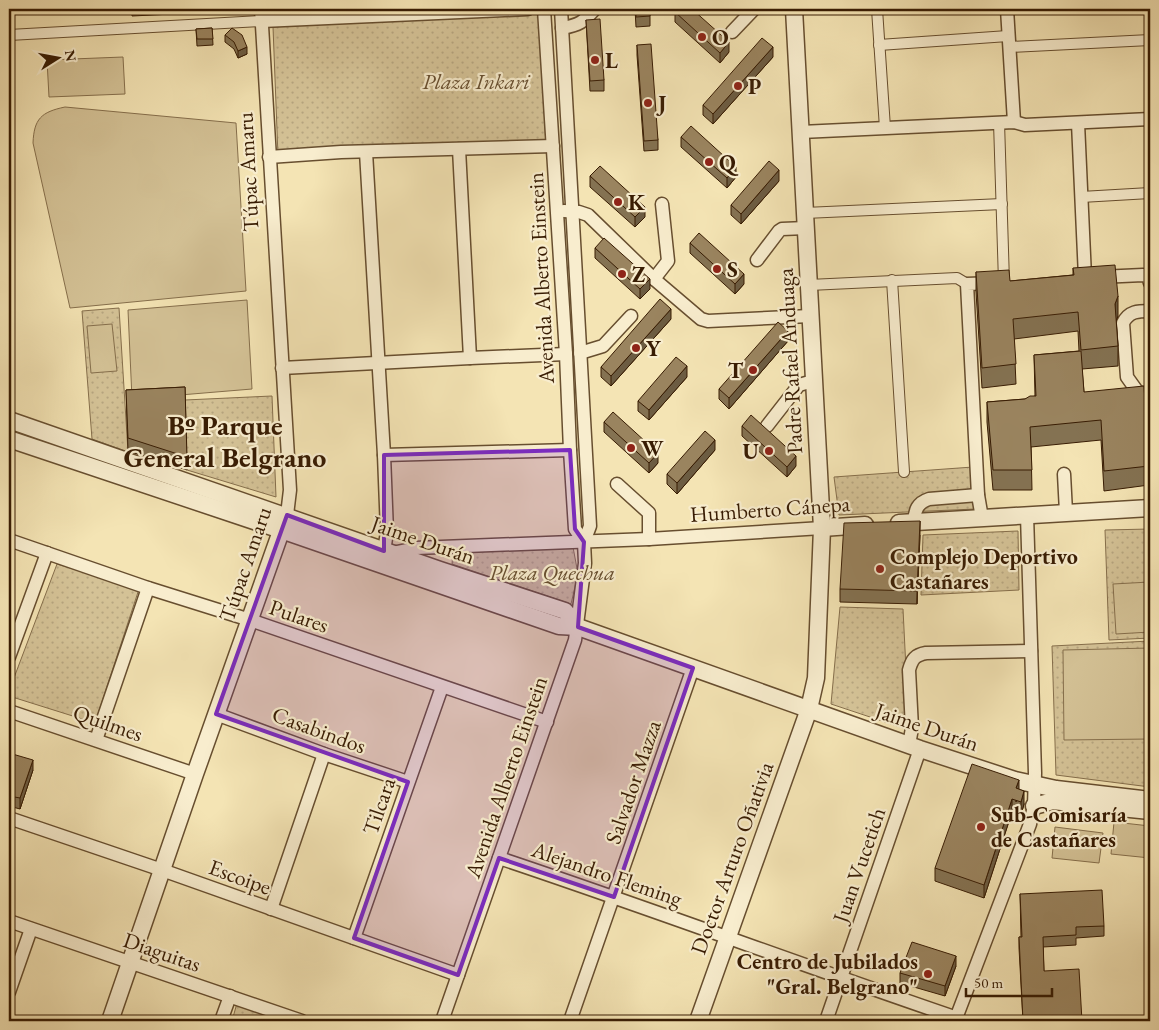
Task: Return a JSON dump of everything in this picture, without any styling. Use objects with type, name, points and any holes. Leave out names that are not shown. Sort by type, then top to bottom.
[{"type":"street","points":[[9,35],[262,15],[528,9]]},
{"type":"street","name":"Avenida Alberto Einstein","points":[[544,9],[558,211],[570,450],[576,529],[584,542]]},
{"type":"street","name":"Avenida Alberto Einstein","points":[[442,1021],[575,640],[585,563],[584,542],[590,526],[561,9]]},
{"type":"street","points":[[562,28],[575,26],[583,22],[594,9]]},
{"type":"street","points":[[732,32],[754,9]]},
{"type":"street","name":"Padre Rafael Anduaga","points":[[794,9],[822,528],[816,678],[809,709]]},
{"type":"street","points":[[877,9],[884,128]]},
{"type":"street","points":[[1007,9],[1014,122]]},
{"type":"street","name":"Túpac Amaru","points":[[110,1021],[284,523],[290,490],[262,15]]},
{"type":"street","points":[[879,44],[1150,40]]},
{"type":"street","points":[[801,132],[999,122],[1014,122],[1025,125],[1150,119]]},
{"type":"street","points":[[809,285],[957,278],[967,284],[1009,282],[1002,204],[999,122]]},
{"type":"street","points":[[1078,123],[1081,196],[1081,278],[1144,275],[1150,277]]},
{"type":"street","points":[[269,157],[553,146]]},
{"type":"street","points":[[459,149],[470,358]]},
{"type":"street","points":[[366,152],[388,552]]},
{"type":"street","points":[[1081,196],[1150,193]]},
{"type":"street","points":[[654,280],[668,261],[662,204]]},
{"type":"street","points":[[757,260],[779,231],[805,220],[1002,204]]},
{"type":"street","points":[[558,211],[588,215],[654,280],[701,319],[810,316]]},
{"type":"street","points":[[892,280],[904,472]]},
{"type":"street","points":[[967,284],[980,414],[978,495],[982,518]]},
{"type":"street","points":[[1150,311],[1133,312],[1123,323],[1127,377],[1137,391],[1150,397]]},
{"type":"street","points":[[580,353],[603,346],[631,316]]},
{"type":"street","points":[[282,368],[566,354]]},
{"type":"street","points":[[767,426],[799,384],[813,382]]},
{"type":"street","name":"Jaime Durán","points":[[9,420],[559,626],[578,627],[914,747],[1035,785],[1150,800]]},
{"type":"street","points":[[9,439],[284,523]]},
{"type":"street","points":[[384,456],[570,450]]},
{"type":"street","points":[[1064,474],[1066,512]]},
{"type":"street","points":[[617,484],[649,513],[649,539]]},
{"type":"street","points":[[914,522],[915,510],[923,501],[978,495]]},
{"type":"street","name":"Humberto Cánepa","points":[[388,552],[416,548],[649,539],[1150,508]]},
{"type":"street","points":[[956,1020],[1030,824],[1034,806],[1035,785],[1027,515]]},
{"type":"street","name":"Jaime Durán","points":[[284,523],[388,552],[565,611],[578,627]]},
{"type":"street","name":"Pulares","points":[[9,540],[547,722]]},
{"type":"street","points":[[9,657],[47,553]]},
{"type":"street","points":[[96,740],[148,588]]},
{"type":"street","name":"Juan Vucetich","points":[[826,1021],[914,747],[909,670],[911,662],[915,657],[926,652],[1031,651]]},
{"type":"street","name":"Salvador Mazza","points":[[570,1021],[693,668]]},
{"type":"street","name":"Tilcara","points":[[354,938],[442,687]]},
{"type":"street","name":"Doctor Arturo Oñativia","points":[[698,1021],[809,709]]},
{"type":"street","name":"Quilmes","points":[[9,711],[195,774]]},
{"type":"street","name":"Casabindos","points":[[216,714],[324,754],[408,782]]},
{"type":"street","points":[[271,909],[324,754]]},
{"type":"street","points":[[1034,806],[1053,801],[1150,812]]},
{"type":"street","name":"Escoipe","points":[[9,818],[458,975]]},
{"type":"street","name":"Alejandro Fleming","points":[[499,858],[727,937],[956,1020]]},
{"type":"street","name":"Diaguitas","points":[[9,921],[302,1021]]},
{"type":"street","points":[[9,992],[31,929]]},
{"type":"street","points":[[221,1021],[230,996]]},
{"type":"highlighted area","points":[[570,450],[575,529],[584,542],[578,627],[693,668],[614,897],[499,858],[458,975],[354,938],[408,782],[216,714],[287,515],[384,551],[384,455]]},
{"type":"green space","points":[[24,9],[69,9],[70,10],[24,13]]},
{"type":"green space","name":"Plaza Inkari","points":[[539,11],[546,146],[278,156],[273,27]]},
{"type":"green space","points":[[123,57],[125,94],[49,97],[47,60]]},
{"type":"green space","points":[[65,107],[236,123],[246,291],[70,308],[33,143],[35,128],[40,118],[50,111]]},
{"type":"green space","points":[[247,300],[252,389],[132,399],[128,310]]},
{"type":"green space","points":[[119,308],[128,452],[92,439],[82,311]]},
{"type":"green space","points":[[112,324],[117,371],[91,373],[87,326]]},
{"type":"green space","points":[[272,396],[276,497],[187,470],[185,400]]},
{"type":"green space","points":[[973,467],[975,509],[839,515],[834,477]]},
{"type":"green space","points":[[1150,529],[1150,638],[1109,640],[1105,530]]},
{"type":"green space","points":[[1018,531],[1019,590],[921,595],[923,535]]},
{"type":"green space","name":"Plaza Quechua","points":[[573,547],[578,574],[571,604],[452,564],[453,552]]},
{"type":"green space","points":[[57,564],[139,589],[95,723],[9,696],[9,691]]},
{"type":"green space","points":[[1150,582],[1150,632],[1116,634],[1113,584]]},
{"type":"green space","points":[[840,607],[903,609],[909,730],[831,704]]},
{"type":"green space","points":[[1150,641],[1150,787],[1056,775],[1052,646]]},
{"type":"green space","points":[[1150,648],[1150,739],[1064,740],[1063,650]]},
{"type":"green space","points":[[1114,822],[1150,826],[1150,858],[1111,854]]},
{"type":"green space","points":[[1055,827],[1103,833],[1099,863],[1052,858]]},
{"type":"green space","points":[[237,1003],[294,1021],[232,1021]]},
{"type":"building","points":[[636,9],[650,9],[650,16],[636,17]]},
{"type":"building","points":[[677,9],[692,9],[729,42],[720,53],[675,12]]},
{"type":"building","name":"L","points":[[600,19],[604,80],[590,81],[586,20]]},
{"type":"building","points":[[212,28],[213,39],[197,39],[196,29]]},
{"type":"building","points":[[232,28],[242,35],[247,47],[238,51],[234,42],[225,35]]},
{"type":"building","points":[[762,38],[773,47],[713,114],[703,105]]},
{"type":"building","name":"J","points":[[651,44],[658,140],[644,141],[637,45]]},
{"type":"building","points":[[691,126],[736,167],[727,178],[681,137]]},
{"type":"building","points":[[769,161],[779,170],[741,214],[731,205]]},
{"type":"building","points":[[600,166],[645,207],[635,217],[590,176]]},
{"type":"building","points":[[699,233],[744,274],[735,284],[690,243]]},
{"type":"building","points":[[604,238],[650,279],[640,289],[595,248]]},
{"type":"building","points":[[1115,265],[1118,296],[1115,304],[1118,346],[1081,350],[1078,312],[1013,319],[1016,364],[982,368],[976,272],[1009,270],[1010,281],[1074,275],[1073,268]]},
{"type":"building","points":[[660,299],[671,309],[611,376],[601,367]]},
{"type":"building","points":[[778,322],[788,331],[729,398],[719,389]]},
{"type":"building","points":[[1081,351],[1084,392],[1144,386],[1149,466],[1104,471],[1101,420],[1030,427],[1032,470],[993,470],[987,402],[1025,399],[1030,396],[1036,396],[1034,355]]},
{"type":"building","points":[[676,357],[687,366],[649,410],[638,401]]},
{"type":"building","points":[[185,387],[187,457],[128,438],[126,390]]},
{"type":"building","points":[[613,412],[658,453],[649,463],[604,422]]},
{"type":"building","points":[[751,415],[796,456],[787,467],[742,426]]},
{"type":"building","points":[[705,431],[715,440],[677,483],[667,474]]},
{"type":"building","name":"Complejo Deportivo Castañares","points":[[920,521],[917,591],[840,589],[844,523]]},
{"type":"building","points":[[9,753],[33,760],[20,798],[9,796]]},
{"type":"building","name":"Sub-Comisaría de Castañares","points":[[972,764],[1019,780],[1016,788],[1024,791],[1021,802],[1012,799],[984,885],[935,868]]},
{"type":"building","points":[[1102,890],[1104,926],[1076,927],[1076,935],[1043,937],[1044,971],[1079,969],[1082,1021],[1023,1021],[1019,937],[1022,937],[1020,894]]},
{"type":"building","name":"Centro de Jubilados \"Gral. Belgrano\"","points":[[912,942],[956,956],[945,986],[900,973]]},
{"type":"building","points":[[1129,1019],[1129,1021],[1111,1021]]},
{"type":"place","name":"O","points":[[702,37]]},
{"type":"place","name":"L","points":[[595,60]]},
{"type":"place","name":"P","points":[[738,86]]},
{"type":"place","name":"J","points":[[648,103]]},
{"type":"place","name":"Q","points":[[709,162]]},
{"type":"place","name":"K","points":[[618,202]]},
{"type":"place","name":"S","points":[[717,269]]},
{"type":"place","name":"Z","points":[[622,274]]},
{"type":"place","name":"Y","points":[[636,348]]},
{"type":"place","name":"T","points":[[753,370]]},
{"type":"place","name":"W","points":[[631,448]]},
{"type":"place","name":"U","points":[[769,451]]},
{"type":"place","name":"Complejo Deportivo Castañares","points":[[880,569]]},
{"type":"place","name":"Sub-Comisaría de Castañares","points":[[981,827]]},
{"type":"place","name":"Centro de Jubilados \"Gral. Belgrano\"","points":[[928,974]]},
{"type":"district","name":"Bº Parque General Belgrano","points":[[225,441]]}]
